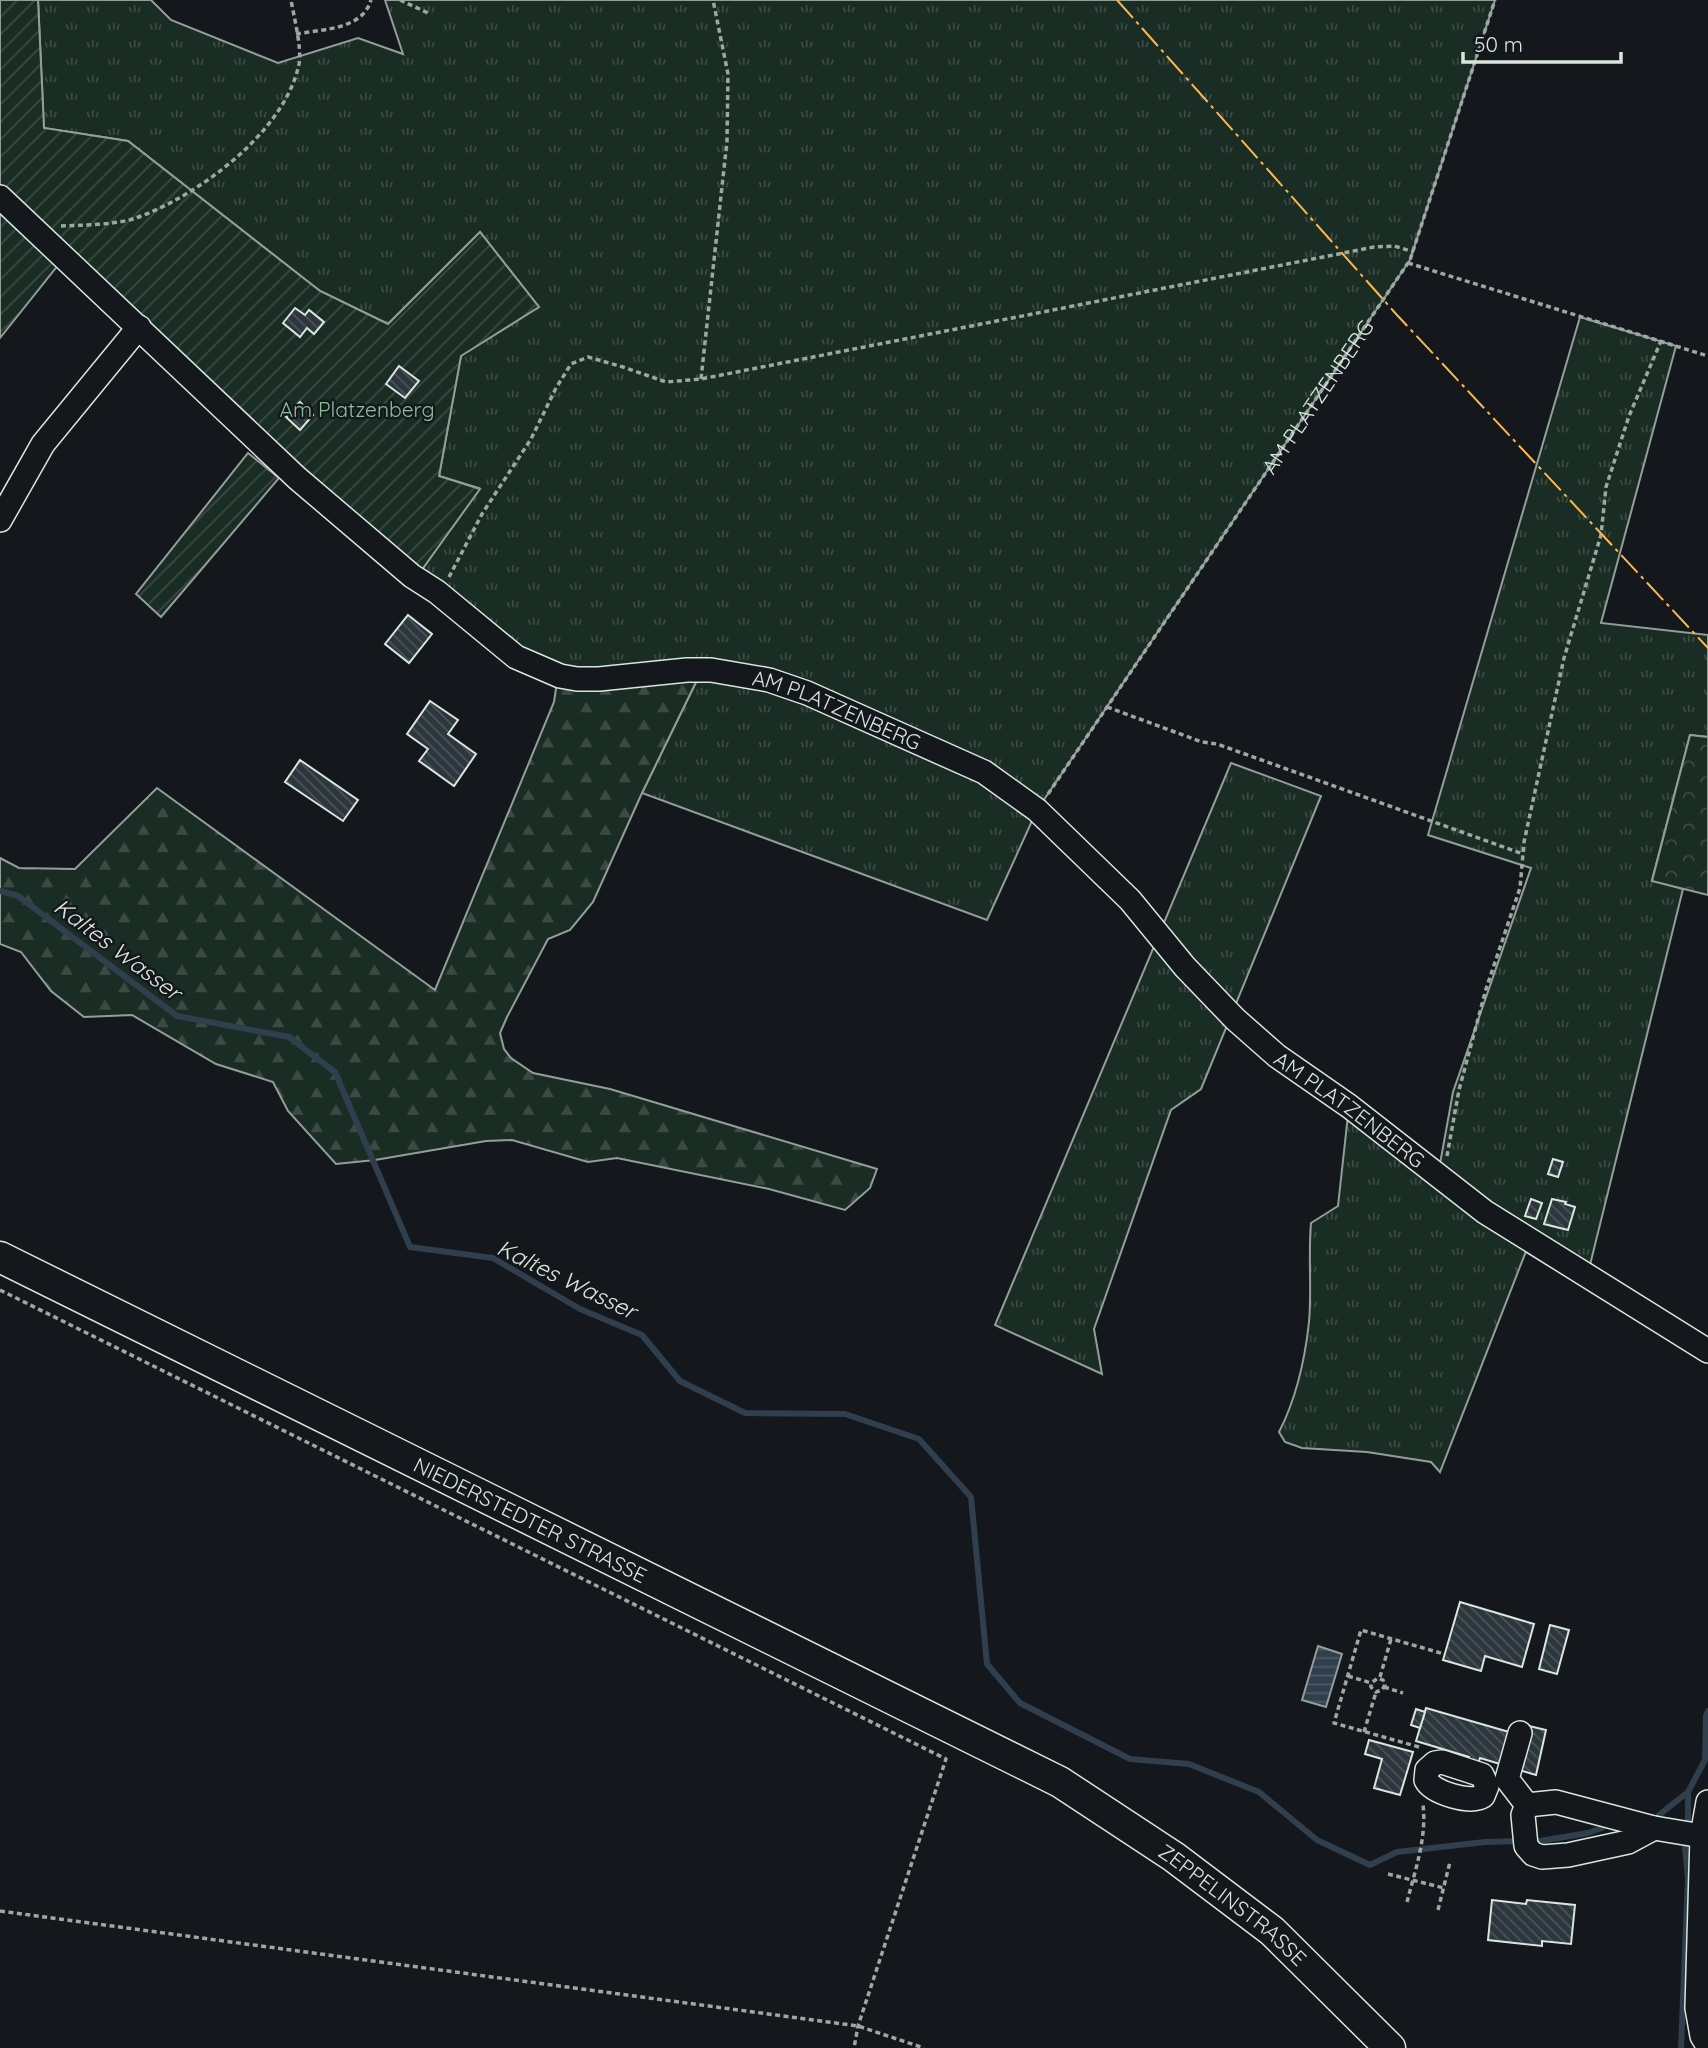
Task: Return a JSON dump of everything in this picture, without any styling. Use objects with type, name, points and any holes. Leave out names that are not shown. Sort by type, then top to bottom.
[{"type":"main road","name":"NIEDERSTEDTER STRASSE","points":[[0,1258],[1060,1782]]},
{"type":"main road","name":"ZEPPELINSTRASSE","points":[[1060,1782],[1174,1857],[1272,1931],[1390,2048]]},
{"type":"lane","name":"AM PLATZENBERG","points":[[0,197],[297,478],[412,576],[437,592],[516,657],[537,668],[577,679],[711,670],[769,680],[807,693],[984,772],[1037,810],[1130,900],[1185,967],[1235,1019],[1276,1056],[1349,1106],[1485,1212],[1708,1351]]},
{"type":"lane","points":[[0,520],[43,444],[139,327]]},
{"type":"lane","points":[[1430,1773],[1434,1790],[1474,1800],[1481,1798],[1497,1780],[1520,1733]]},
{"type":"lane","points":[[1497,1780],[1527,1805],[1556,1802],[1654,1828],[1702,1836]]},
{"type":"lane","points":[[1708,1802],[1702,1836],[1697,2008],[1702,2036],[1708,2046]]},
{"type":"lane","points":[[1527,1805],[1523,1815],[1526,1846],[1533,1854],[1542,1857],[1568,1856],[1628,1842],[1654,1828]]},
{"type":"path","points":[[29,226],[81,225],[134,219],[178,198],[216,175],[264,130],[290,89],[300,62],[291,0]]},
{"type":"path","points":[[296,34],[356,21],[367,11],[373,0]]},
{"type":"path","points":[[400,0],[428,13]]},
{"type":"path","points":[[701,379],[727,141],[728,74],[713,0]]},
{"type":"path","name":"AM PLATZENBERG","points":[[1037,810],[1408,263],[1414,252],[1495,0]]},
{"type":"path","points":[[437,592],[482,514],[531,439],[556,388],[571,365],[588,358],[666,382],[701,379],[1374,247],[1394,246],[1414,252]]},
{"type":"path","points":[[1408,263],[1708,356]]},
{"type":"path","points":[[1443,1179],[1459,1090],[1486,989],[1520,888],[1523,854],[1564,658],[1601,535],[1606,487],[1629,416],[1661,341]]},
{"type":"path","points":[[1107,707],[1523,854]]},
{"type":"path","points":[[0,1290],[946,1759],[858,2026],[854,2048]]},
{"type":"path","points":[[1407,1902],[1420,1853],[1424,1816],[1421,1792],[1430,1773],[1424,1749],[1334,1723],[1361,1630],[1444,1654]]},
{"type":"path","points":[[1380,1678],[1391,1639]]},
{"type":"path","points":[[1348,1676],[1371,1683]]},
{"type":"path","points":[[1371,1683],[1380,1678]]},
{"type":"path","points":[[1380,1678],[1384,1687]]},
{"type":"path","points":[[1371,1683],[1376,1692]]},
{"type":"path","points":[[1376,1692],[1384,1687]]},
{"type":"path","points":[[1384,1687],[1403,1693]]},
{"type":"path","points":[[1364,1732],[1376,1692]]},
{"type":"path","points":[[1438,1910],[1450,1863]]},
{"type":"path","points":[[1388,1874],[1444,1888]]},
{"type":"path","points":[[0,1911],[858,2026],[924,2048]]},
{"type":"green space","name":"Am Platzenberg","points":[[0,0],[38,0],[44,128],[128,141],[320,291],[388,324],[480,232],[539,307],[461,356],[439,476],[480,489],[421,571],[394,555],[67,254],[0,338]]},
{"type":"green space","points":[[38,0],[151,0],[171,20],[278,63],[358,38],[403,54],[385,0],[1495,0],[1410,260],[1037,810],[987,920],[642,793],[699,676],[554,671],[421,571],[479,488],[439,476],[461,355],[538,306],[480,232],[388,324],[320,291],[128,141],[44,128]]},
{"type":"green space","points":[[1580,317],[1676,346],[1601,623],[1708,635],[1708,737],[1690,735],[1652,880],[1683,889],[1587,1277],[1530,1241],[1440,1472],[1431,1462],[1367,1452],[1302,1448],[1285,1442],[1279,1432],[1295,1392],[1307,1336],[1311,1223],[1338,1206],[1349,1106],[1438,1175],[1453,1092],[1531,868],[1428,835]]},
{"type":"green space","points":[[248,453],[279,478],[161,617],[136,594]]},
{"type":"green space","points":[[699,676],[593,902],[570,930],[548,939],[507,1017],[500,1033],[504,1049],[511,1058],[533,1073],[610,1089],[877,1169],[870,1188],[845,1210],[769,1189],[617,1158],[588,1162],[512,1140],[486,1141],[336,1164],[288,1111],[273,1082],[216,1064],[132,1015],[84,1017],[51,991],[21,952],[0,944],[0,858],[19,868],[75,869],[157,788],[435,990],[554,702],[557,682]]},
{"type":"green space","points":[[1690,735],[1708,737],[1708,895],[1652,881]]},
{"type":"green space","points":[[1231,763],[1321,796],[1201,1089],[1171,1110],[1094,1329],[1102,1374],[995,1325]]},
{"type":"water","points":[[1318,1646],[1342,1654],[1326,1707],[1302,1700]]},
{"type":"building","points":[[295,308],[305,315],[309,310],[324,322],[314,334],[307,328],[300,337],[283,323]]},
{"type":"building","points":[[399,366],[419,381],[405,398],[386,384]]},
{"type":"building","points":[[300,402],[313,415],[300,430],[286,417]]},
{"type":"building","points":[[408,615],[432,634],[409,663],[385,644]]},
{"type":"building","points":[[430,701],[458,720],[448,734],[476,754],[454,786],[419,761],[428,749],[407,734]]},
{"type":"building","points":[[300,760],[358,800],[343,821],[285,782]]},
{"type":"building","points":[[1553,1159],[1563,1162],[1558,1177],[1548,1174]]},
{"type":"building","points":[[1531,1199],[1542,1203],[1536,1219],[1525,1216]]},
{"type":"building","points":[[1552,1199],[1575,1207],[1568,1230],[1544,1224]]},
{"type":"building","points":[[1460,1602],[1534,1624],[1522,1667],[1485,1656],[1481,1671],[1443,1660]]},
{"type":"building","points":[[1550,1625],[1569,1630],[1557,1674],[1539,1669]]},
{"type":"building","points":[[1426,1708],[1509,1732],[1500,1764],[1480,1758],[1476,1771],[1466,1768],[1469,1757],[1416,1741]]},
{"type":"building","points":[[1416,1709],[1425,1712],[1420,1728],[1411,1725]]},
{"type":"building","points":[[1529,1726],[1546,1730],[1536,1775],[1519,1770]]},
{"type":"building","points":[[1369,1740],[1413,1752],[1400,1795],[1374,1788],[1382,1759],[1365,1754]]},
{"type":"building","points":[[1492,1900],[1526,1904],[1527,1900],[1575,1905],[1571,1944],[1542,1941],[1542,1946],[1488,1940]]},
{"type":"waterway","name":"Kaltes Wasser","points":[[0,891],[18,896],[177,1016],[289,1037],[335,1072],[410,1247],[493,1258],[580,1309],[642,1335],[680,1381],[745,1413],[845,1414],[919,1439],[971,1497],[987,1664],[1020,1703],[1130,1759],[1189,1764],[1259,1792],[1317,1840],[1370,1865],[1397,1852],[1519,1841]]},
{"type":"waterway","points":[[1659,1815],[1688,1792],[1705,1760],[1708,1711]]},
{"type":"waterway","points":[[1688,1792],[1688,1826]]},
{"type":"waterway","name":"Kaltes Wasser","points":[[1534,1842],[1602,1828]]},
{"type":"waterway","points":[[1681,2048],[1688,1878],[1685,1847]]},
{"type":"power","points":[[1117,0],[1397,315],[1708,648]]}]
